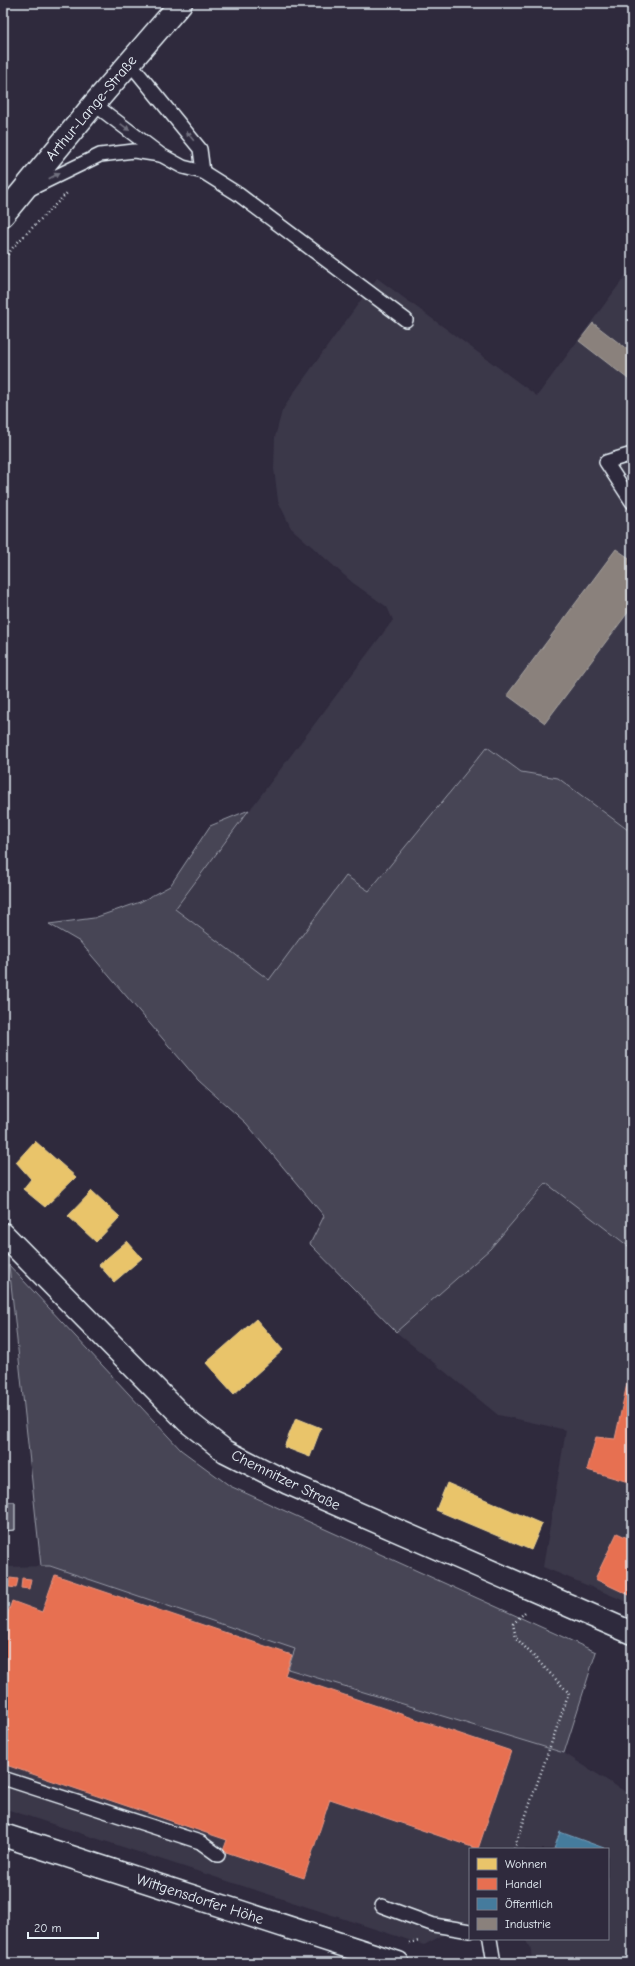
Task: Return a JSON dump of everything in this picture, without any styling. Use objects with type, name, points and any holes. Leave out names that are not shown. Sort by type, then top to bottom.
[{"type":"street","name":"Arthur-Lange-Straße","points":[[3,215],[94,104],[181,3]]},
{"type":"street","name":"Chemnitzer Straße","points":[[3,1234],[187,1421],[225,1451],[263,1472],[294,1486],[632,1633]]},
{"type":"street","name":"Wittgensdorfer Höhe","points":[[3,1835],[398,1963]]},
{"type":"lane","points":[[130,62],[200,149],[203,172]]},
{"type":"lane","points":[[94,104],[161,156],[183,167],[203,172],[238,194],[406,320]]},
{"type":"lane","points":[[20,195],[100,155],[134,151],[161,156]]},
{"type":"lane","points":[[632,454],[606,462],[632,502]]},
{"type":"lane","points":[[3,1778],[200,1842],[218,1855]]},
{"type":"lane","points":[[382,1906],[434,1925],[469,1931]]},
{"type":"lane","points":[[490,1940],[494,1963]]},
{"type":"path","points":[[3,261],[14,246],[71,188]]},
{"type":"path","points":[[514,1848],[569,1693],[516,1638],[513,1624],[523,1614],[549,1596]]},
{"type":"shaded area","points":[[632,267],[632,833],[558,778],[521,772],[487,747],[369,891],[346,876],[269,981],[175,909],[393,620],[387,607],[353,583],[291,528],[278,501],[274,469],[275,437],[282,411],[377,278],[537,396]]},
{"type":"shaded area","points":[[487,747],[521,772],[558,778],[632,833],[632,1249],[546,1183],[490,1249],[396,1332],[310,1244],[324,1216],[246,1123],[198,1080],[80,942],[49,924],[94,918],[140,902],[170,886],[210,826],[249,810],[175,909],[269,980],[346,876],[369,891]]},
{"type":"shaded area","points":[[546,1183],[632,1249],[632,1604],[543,1567],[566,1430],[498,1415],[396,1332],[490,1249]]},
{"type":"shaded area","points":[[9,1265],[181,1450],[230,1486],[596,1652],[564,1753],[288,1669],[295,1649],[50,1566],[41,1566]]},
{"type":"shaded area","points":[[50,1566],[295,1649],[288,1669],[564,1753],[632,1796],[632,1963],[532,1963],[531,1950],[526,1940],[609,1940],[609,1848],[469,1848],[469,1922],[424,1945],[3,1808],[3,1567]]},
{"type":"building: Wohnen","points":[[35,1141],[76,1177],[45,1207],[23,1189],[31,1179],[16,1162]]},
{"type":"building: Wohnen","points":[[92,1191],[120,1217],[96,1242],[68,1216]]},
{"type":"building: Wohnen","points":[[127,1241],[142,1258],[114,1282],[99,1265]]},
{"type":"building: Wohnen","points":[[256,1319],[283,1350],[234,1394],[206,1363]]},
{"type":"building: Wohnen","points":[[296,1418],[321,1428],[310,1457],[284,1447]]},
{"type":"building: Wohnen","points":[[447,1483],[542,1524],[531,1550],[436,1510]]},
{"type":"building: Handel","points":[[632,1361],[632,1483],[587,1470],[596,1437],[615,1439]]},
{"type":"building: Handel","points":[[617,1533],[632,1540],[632,1589],[629,1595],[595,1579]]},
{"type":"building: Handel","points":[[55,1575],[292,1655],[285,1675],[511,1751],[478,1848],[330,1799],[304,1878],[223,1851],[227,1840],[3,1764],[3,1723],[5,1717],[3,1716],[3,1627],[12,1601],[42,1612]]},
{"type":"building: Handel","points":[[3,1578],[7,1578],[5,1590],[3,1589]]},
{"type":"building: Handel","points":[[10,1578],[18,1579],[16,1588],[9,1587]]},
{"type":"building: Handel","points":[[22,1578],[31,1579],[29,1589],[21,1588]]},
{"type":"building: Öffentlich","points":[[560,1832],[604,1848],[554,1848]]},
{"type":"building: Industrie","points":[[593,323],[632,353],[632,382],[579,341]]},
{"type":"building: Industrie","points":[[616,549],[632,560],[632,607],[545,723],[507,695]]},
{"type":"building: Sonstige","points":[[3,1502],[15,1502],[15,1530],[3,1531]]}]
